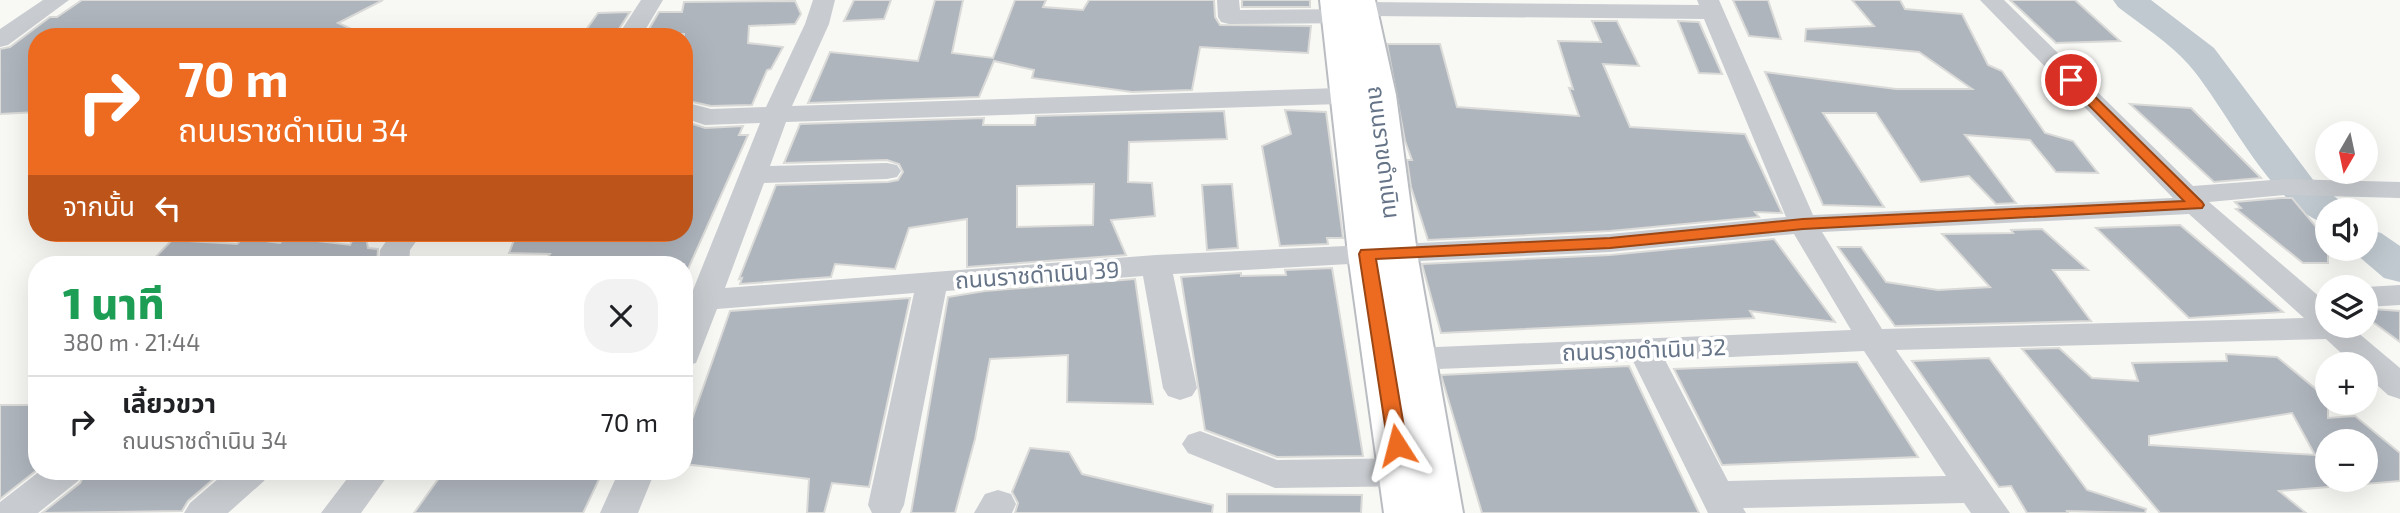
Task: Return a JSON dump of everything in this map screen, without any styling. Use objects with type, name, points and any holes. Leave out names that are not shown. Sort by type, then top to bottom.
[{"type":"main road","name":"ถนนราขดำเนิน","points":[[1352,8],[1382,253],[1417,472],[1439,513]]},
{"type":"main road","name":"ถนนราขดำเนิน","points":[[1382,253],[1413,359],[1417,472],[1408,513]]},
{"type":"street","points":[[635,28],[652,0]]},
{"type":"street","points":[[696,300],[753,175],[776,114],[817,24],[824,0]]},
{"type":"street","points":[[1228,0],[1229,17],[1352,8],[1711,6],[1803,224],[1893,373],[1983,501]]},
{"type":"street","points":[[1991,0],[2191,200],[2315,306]]},
{"type":"street","points":[[0,14],[50,6]]},
{"type":"street","points":[[0,40],[50,6]]},
{"type":"street","points":[[693,111],[705,117],[1364,95]]},
{"type":"street","points":[[753,175],[887,171]]},
{"type":"street","name":"ถนนราชดำเนิน 39","points":[[696,300],[1156,265],[1610,243],[1803,224],[2191,200],[2286,187],[2400,190]]},
{"type":"street","points":[[1156,265],[1180,388]]},
{"type":"street","points":[[886,505],[932,282]]},
{"type":"street","points":[[2378,296],[2400,295]]},
{"type":"street","name":"ถนนราขดำเนิน 32","points":[[1413,359],[1875,340],[2315,316]]},
{"type":"street","points":[[2349,338],[2400,387]]},
{"type":"street","points":[[1643,349],[1723,504],[1983,501]]},
{"type":"street","points":[[1200,444],[1275,474],[1417,472]]},
{"type":"street","points":[[12,513],[54,480]]},
{"type":"street","points":[[203,513],[241,480]]},
{"type":"street","points":[[340,513],[366,480]]},
{"type":"street","points":[[619,513],[632,480]]},
{"type":"building","points":[[82,0],[383,0],[338,23],[349,28],[35,28],[50,17],[57,17]]},
{"type":"building","points":[[854,0],[891,0],[884,19],[844,21]]},
{"type":"building","points":[[935,0],[963,0],[952,53],[993,58],[1015,0],[1046,0],[1043,7],[1083,10],[1089,0],[1214,0],[1215,17],[1220,25],[1311,26],[1308,53],[1200,47],[1192,90],[1132,92],[1032,78],[1034,70],[994,61],[979,97],[808,103],[830,52],[918,61]]},
{"type":"building","points":[[1242,0],[1310,0],[1310,7],[1242,7]]},
{"type":"building","points":[[1733,0],[1768,0],[1781,39],[1749,36]]},
{"type":"building","points":[[1852,0],[1900,0],[1905,9],[1962,14],[1988,65],[2002,71],[2045,133],[2073,141],[2098,173],[2056,172],[2030,140],[1965,135],[2016,203],[1996,204],[1969,176],[1921,182],[1876,113],[1823,113],[1884,207],[1823,205],[1765,72],[1896,89],[1972,89],[1919,52],[1805,41],[1806,29],[1874,26]]},
{"type":"building","points":[[2010,0],[2075,0],[2120,41],[2056,43]]},
{"type":"building","points":[[795,1],[801,14],[795,24],[749,26],[748,43],[783,47],[771,69],[767,70],[752,105],[711,106],[693,102],[693,28],[650,28],[659,12],[682,12],[684,2]]},
{"type":"building","points":[[630,12],[620,28],[587,28],[598,13]]},
{"type":"building","points":[[1592,21],[1617,21],[1639,66],[1603,64],[1630,127],[1745,134],[1782,213],[1755,212],[1759,217],[1610,231],[1428,240],[1411,187],[1407,160],[1412,160],[1405,141],[1387,44],[1440,44],[1457,107],[1579,116],[1558,41],[1601,42]]},
{"type":"building","points":[[1678,21],[1699,22],[1722,74],[1699,73]]},
{"type":"building","points":[[28,34],[28,112],[0,114],[0,49],[10,47]]},
{"type":"building","points":[[2130,104],[2191,108],[2261,178],[2214,182]]},
{"type":"building","points":[[1285,110],[1326,112],[1343,238],[1327,238],[1328,244],[1280,246],[1262,146],[1291,134]]},
{"type":"building","points":[[1224,111],[1227,139],[1129,142],[1128,182],[1152,183],[1155,216],[1111,220],[1126,255],[967,267],[967,219],[909,228],[895,269],[835,264],[831,277],[740,284],[742,278],[739,279],[776,185],[888,182],[898,180],[903,172],[899,164],[887,160],[784,163],[800,124],[984,118],[983,125],[1035,125],[1036,116]],"holes":[[[1094,184],[1093,225],[1017,227],[1017,186]]]},
{"type":"building","points":[[693,124],[705,128],[743,126],[739,135],[748,135],[693,258],[509,253],[513,242],[693,242]]},
{"type":"building","points":[[1232,184],[1238,248],[1207,250],[1202,185]]},
{"type":"building","points":[[2292,198],[2315,225],[2315,261],[2328,263],[2303,263],[2236,209],[2241,208],[2235,202]]},
{"type":"building","points":[[2180,225],[2283,312],[2189,318],[2096,228]]},
{"type":"building","points":[[2042,229],[2088,270],[2053,270],[2091,321],[1895,326],[1838,247],[1861,247],[1886,282],[1938,290],[1990,287],[1942,234],[2013,233],[2011,230]]},
{"type":"building","points":[[1774,239],[1835,322],[1750,311],[1754,318],[1441,333],[1422,264],[1610,255]]},
{"type":"building","points":[[170,242],[326,242],[350,245],[352,242],[367,242],[368,248],[378,249],[378,256],[157,256]]},
{"type":"building","points":[[1332,268],[1363,456],[1277,457],[1205,430],[1181,277],[1241,273],[1241,276],[1286,275],[1285,270]]},
{"type":"building","points":[[1135,279],[1153,404],[1067,402],[1068,355],[990,359],[975,439],[955,513],[911,513],[948,297],[985,291]]},
{"type":"building","points":[[910,298],[869,487],[832,483],[824,513],[807,513],[809,479],[693,465],[693,416],[730,311]]},
{"type":"building","points":[[2378,309],[2400,311],[2400,342],[2378,326]]},
{"type":"building","points":[[2059,348],[2092,378],[2138,381],[2132,363],[2227,361],[2226,354],[2277,357],[2315,388],[2315,415],[2328,415],[2328,418],[2355,416],[2371,429],[2315,429],[2315,455],[2315,488],[2279,491],[2306,513],[2160,513],[2022,349]],"holes":[[[2292,413],[2315,455],[2149,445],[2149,436]]]},
{"type":"building","points":[[1989,358],[2087,490],[2146,509],[2145,513],[2027,513],[2011,486],[1999,487],[1912,361]]},
{"type":"building","points":[[1857,362],[1918,457],[1722,465],[1674,369]]},
{"type":"building","points":[[1629,366],[1699,513],[1482,513],[1441,375]]},
{"type":"building","points":[[0,405],[28,405],[28,477],[0,499]]},
{"type":"building","points":[[2378,435],[2400,453],[2400,481],[2378,483]]},
{"type":"building","points":[[1030,448],[1069,452],[1082,474],[1213,505],[1212,513],[1015,513],[1018,503],[1012,492]]},
{"type":"building","points":[[82,480],[212,480],[188,501],[182,511],[42,513]]},
{"type":"building","points":[[438,480],[599,480],[583,513],[414,513]]},
{"type":"building","points":[[1227,494],[1362,495],[1361,513],[1227,513]]},
{"type":"waterway","points":[[2130,0],[2201,56],[2300,190],[2315,202]]},
{"type":"waterway","points":[[2378,251],[2400,268]]},
{"type":"route","points":[[1397,445],[1367,254],[1610,243],[1803,224],[2196,205],[2071,80]]}]
